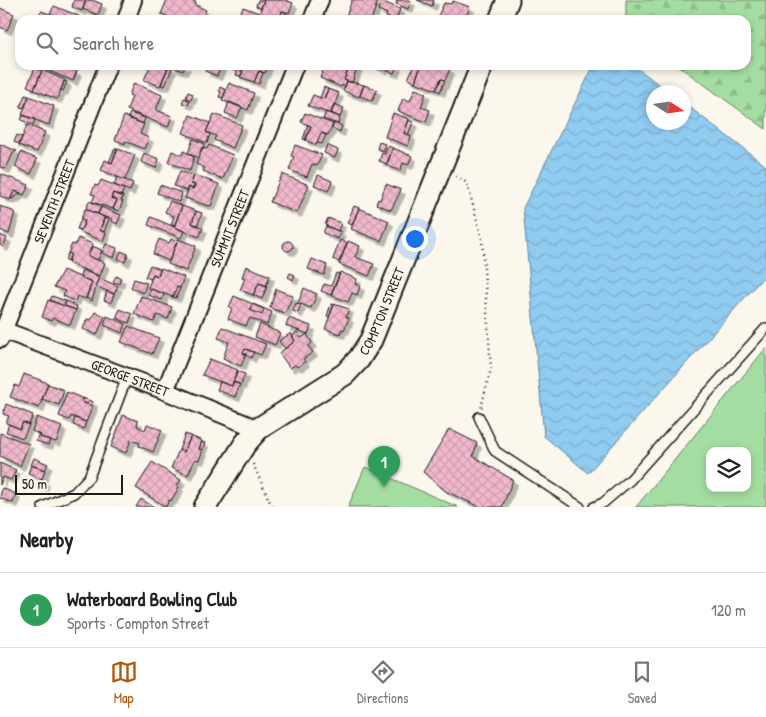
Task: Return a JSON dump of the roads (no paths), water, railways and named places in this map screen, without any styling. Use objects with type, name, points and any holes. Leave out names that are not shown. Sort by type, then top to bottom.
[{"type":"street","points":[[128,15],[133,0]]},
{"type":"street","points":[[314,15],[320,0]]},
{"type":"street","points":[[502,15],[508,0]]},
{"type":"street","name":"SEVENTH STREET","points":[[1,333],[106,70]]},
{"type":"street","name":"SUMMIT STREET","points":[[165,391],[292,70]]},
{"type":"street","name":"COMPTON STREET","points":[[252,436],[345,374],[359,359],[371,340],[480,70]]},
{"type":"street","name":"GEORGE STREET","points":[[1,333],[165,391],[252,436]]},
{"type":"street","points":[[205,507],[252,436]]},
{"type":"lane","points":[[594,507],[603,503],[630,480],[766,328]]},
{"type":"lane","points":[[43,507],[74,493],[89,477],[127,377]]},
{"type":"lane","points":[[479,417],[495,451],[580,507]]},
{"type":"water","points":[[592,70],[640,70],[660,85],[646,85],[646,130],[691,130],[691,108],[766,166],[766,274],[588,473],[544,436],[523,208]]},
{"type":"place","name":"Waterboard Bowling Club","points":[[384,487]]}]
